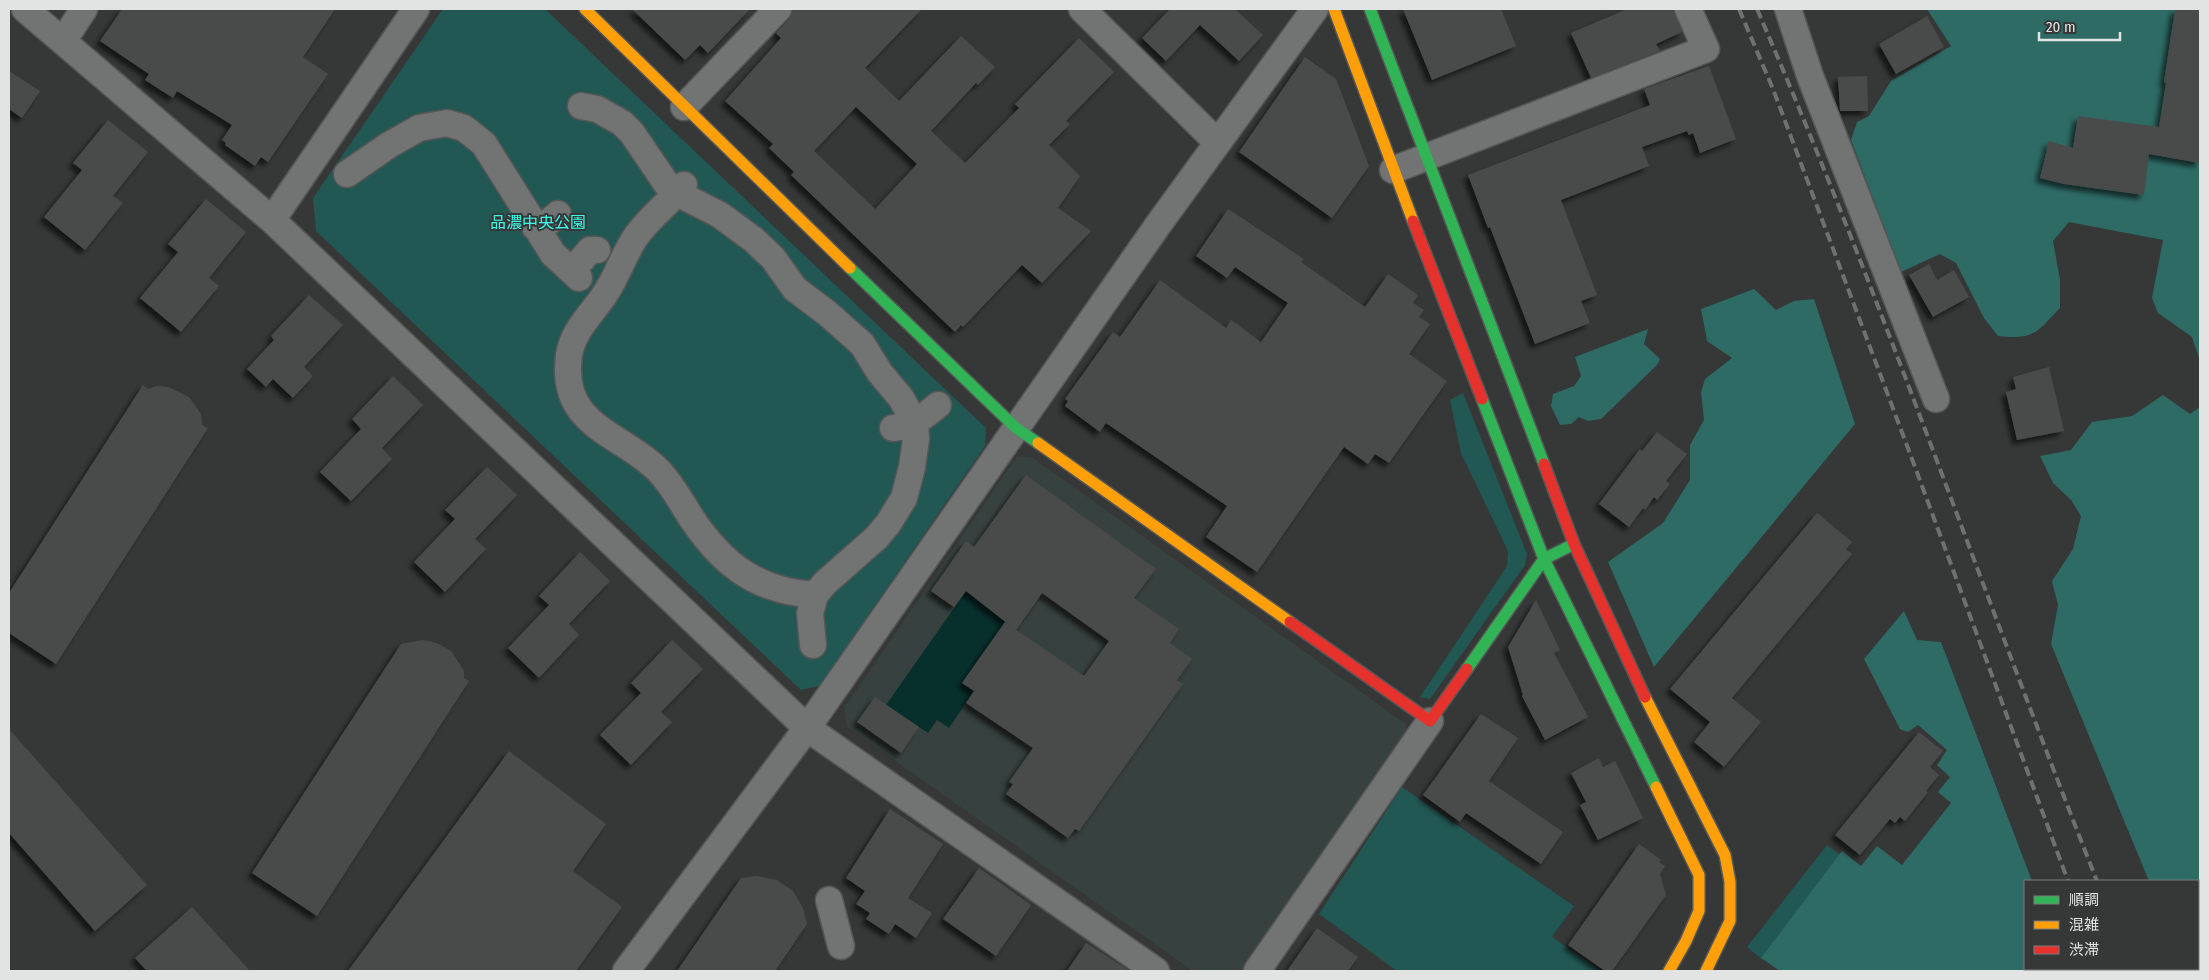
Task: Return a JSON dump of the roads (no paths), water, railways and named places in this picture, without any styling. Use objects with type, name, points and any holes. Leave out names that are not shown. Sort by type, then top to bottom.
[{"type":"street","points":[[25,9],[272,220],[806,728],[1156,971]]},
{"type":"street","points":[[62,41],[84,9]]},
{"type":"street","points":[[272,220],[416,9]]},
{"type":"street","points":[[585,9],[1016,428],[1430,721]]},
{"type":"street","points":[[684,107],[778,9]]},
{"type":"street","points":[[1082,9],[1217,142]]},
{"type":"street","points":[[626,971],[806,728],[1217,142],[1315,9]]},
{"type":"street","points":[[1334,9],[1393,170],[1544,559],[1699,875],[1699,911],[1686,941],[1669,971]]},
{"type":"street","points":[[1370,9],[1574,544],[1664,737],[1725,855],[1730,882],[1730,921],[1706,971]]},
{"type":"street","points":[[1393,170],[1706,49],[1688,9]]},
{"type":"street","points":[[1788,9],[1810,76],[1936,399]]},
{"type":"street","points":[[581,106],[610,114],[622,123],[632,133],[668,186],[680,189],[754,240],[766,252],[794,289],[827,313],[862,344],[880,373],[901,398],[904,426],[916,439],[912,467],[904,498],[896,513],[876,538],[825,583],[815,595],[810,613],[813,645]]},
{"type":"street","points":[[347,174],[388,145],[419,128],[437,123],[446,123],[464,128],[478,137],[540,212],[553,254],[592,289]]},
{"type":"street","points":[[680,189],[622,244],[590,250],[592,289],[583,322],[574,338],[569,355],[571,386],[575,400],[582,412],[603,432],[657,469],[670,484],[702,533],[739,571],[770,588],[794,594],[815,595]]},
{"type":"street","points":[[592,289],[616,279],[622,244]]},
{"type":"street","points":[[904,426],[938,405]]},
{"type":"street","points":[[1258,971],[1544,559],[1574,544]]},
{"type":"street","points":[[829,900],[841,946]]},
{"type":"railway","points":[[1739,9],[1773,89],[2068,880]]},
{"type":"railway","points":[[1757,9],[1889,334],[2097,880]]},
{"type":"park label","name":"品濃中央公園","points":[[538,222]]}]
